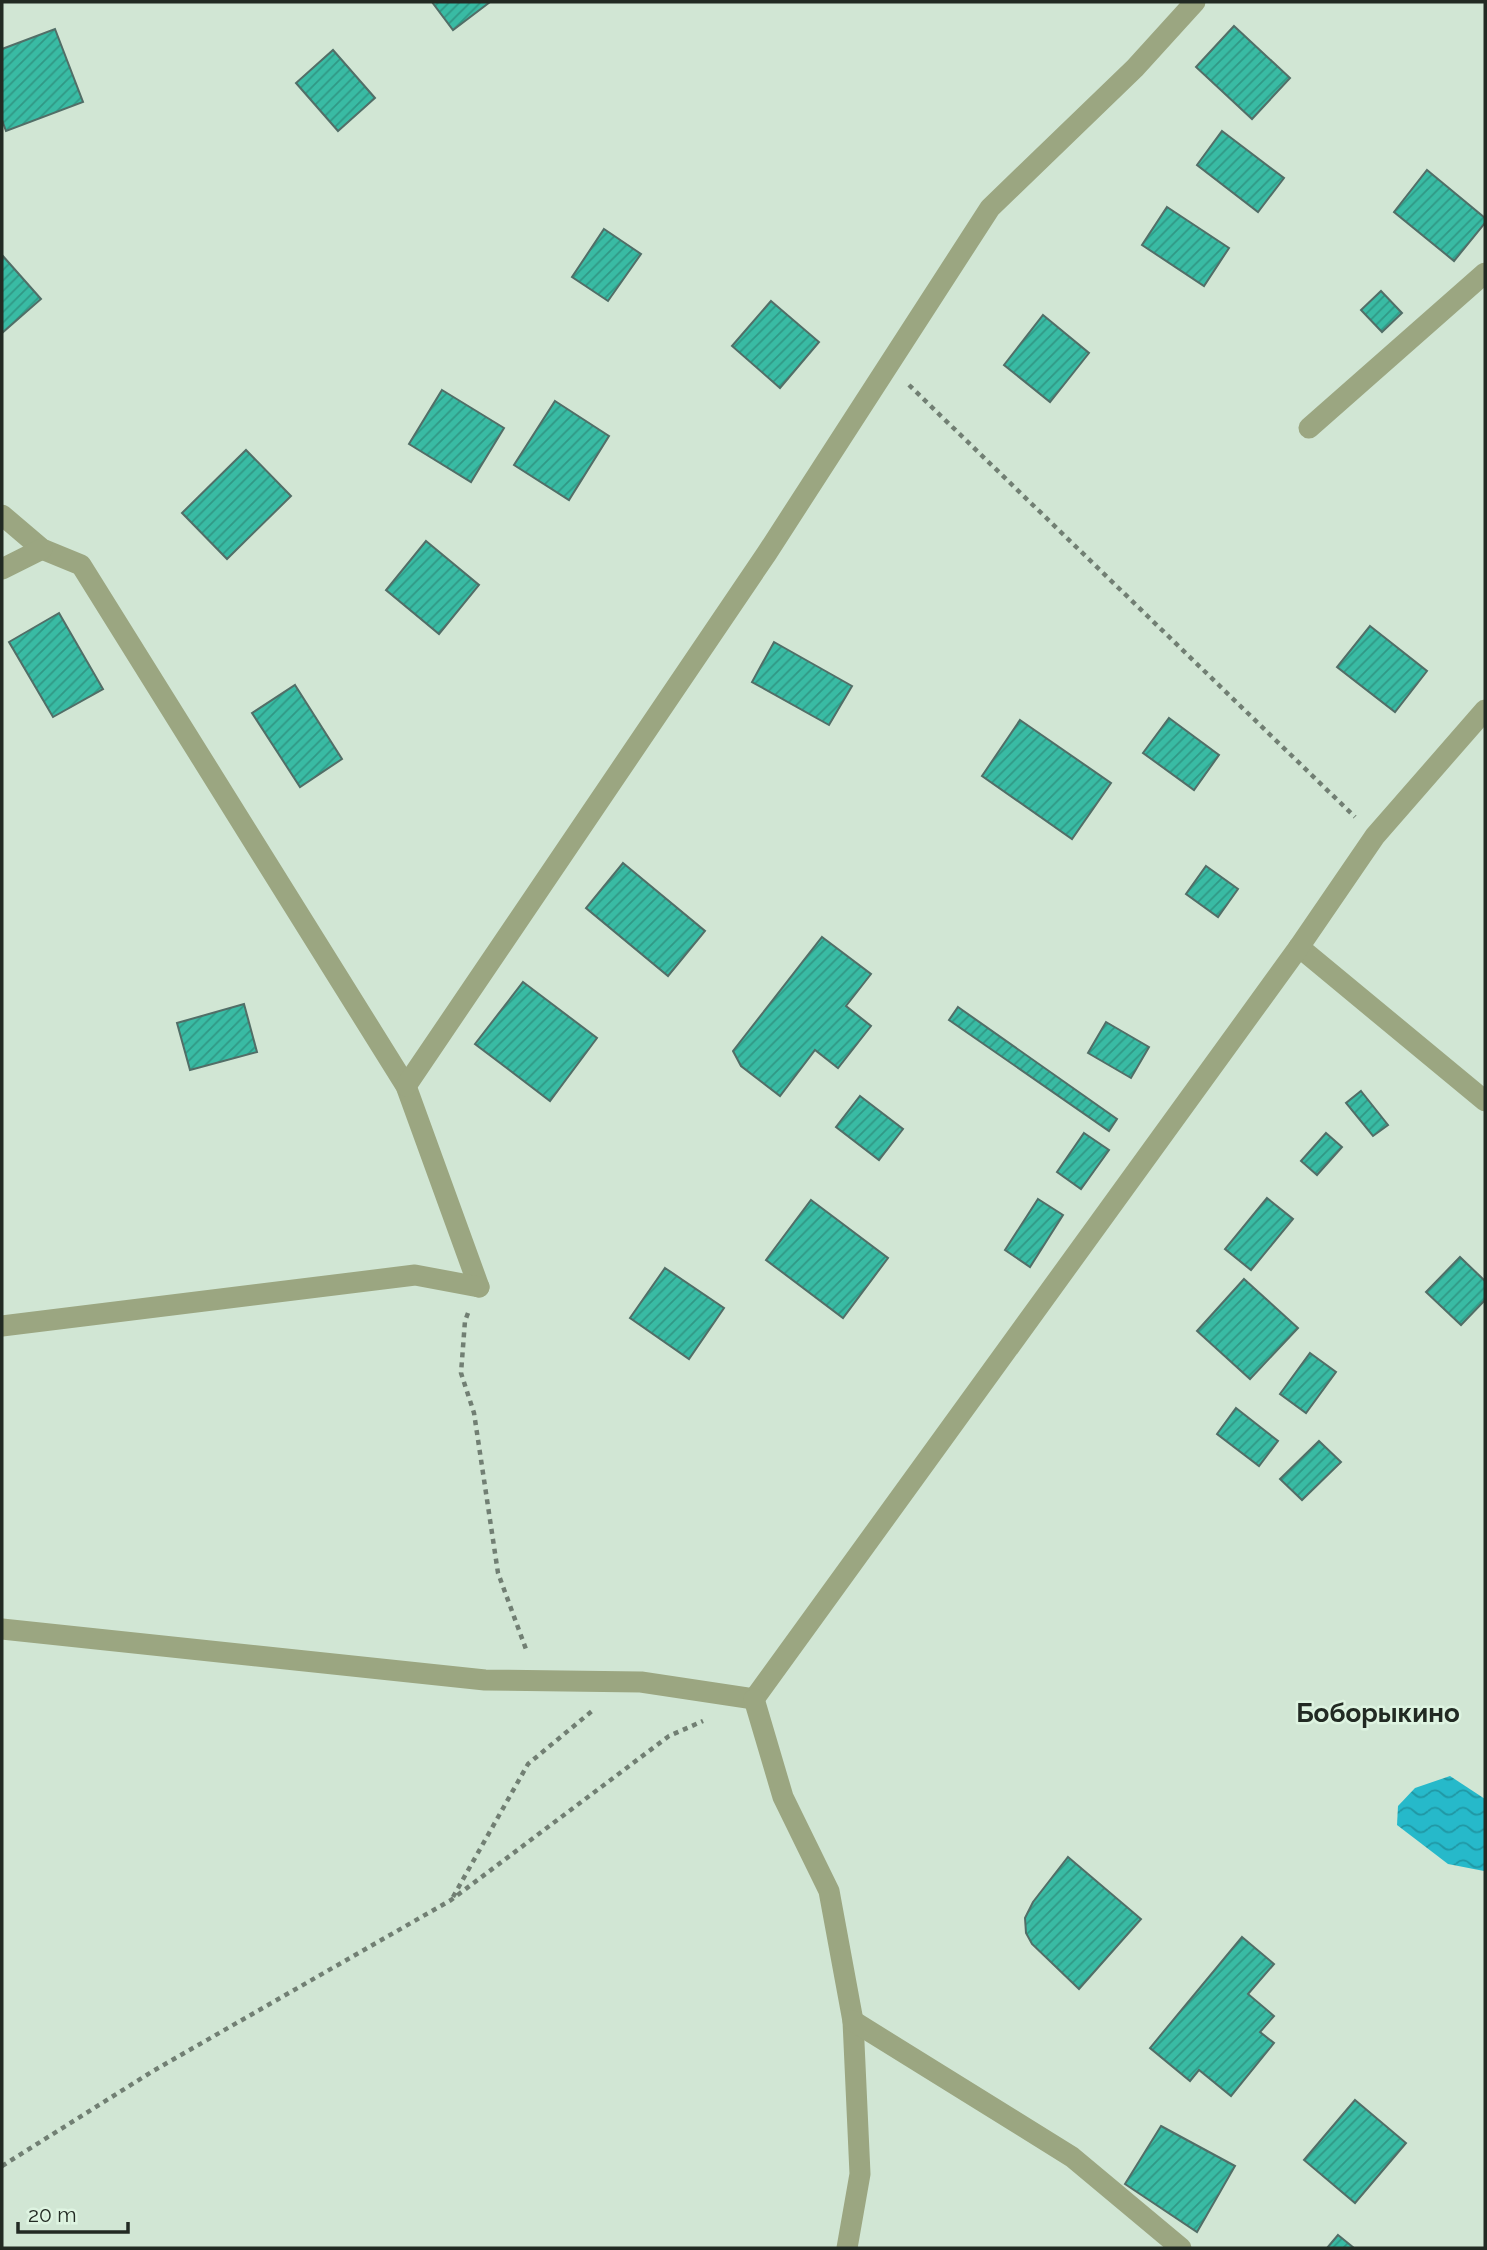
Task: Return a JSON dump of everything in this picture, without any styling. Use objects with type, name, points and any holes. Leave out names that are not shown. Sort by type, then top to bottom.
[{"type":"street","points":[[405,1086],[767,553],[990,208],[1135,68],[1195,2]]},
{"type":"street","points":[[1310,428],[1485,273]]},
{"type":"street","points":[[2,515],[42,549],[81,565],[405,1086],[478,1287]]},
{"type":"street","points":[[2,569],[42,549]]},
{"type":"street","points":[[754,1699],[1299,947],[1375,836],[1485,710]]},
{"type":"street","points":[[1299,947],[1485,1101]]},
{"type":"street","points":[[2,1326],[415,1275],[478,1287]]},
{"type":"street","points":[[2,1629],[485,1680],[641,1682],[754,1699]]},
{"type":"street","points":[[754,1699],[783,1797],[828,1891],[853,2021],[860,2174],[847,2248]]},
{"type":"street","points":[[853,2021],[1072,2157],[1181,2248]]},
{"type":"path","points":[[889,365],[1375,836]]},
{"type":"path","points":[[478,1287],[465,1321],[461,1373],[476,1424],[498,1573],[516,1627],[539,1680]]},
{"type":"path","points":[[452,1900],[528,1764],[594,1710]]},
{"type":"path","points":[[2,2166],[153,2071],[452,1900],[669,1736],[705,1720]]},
{"type":"water","points":[[1450,1776],[1485,1799],[1484,1871],[1448,1864],[1397,1825],[1398,1806],[1415,1788]]},
{"type":"building","points":[[432,2],[490,2],[453,30]]},
{"type":"building","points":[[1234,26],[1290,78],[1252,119],[1196,67]]},
{"type":"building","points":[[55,29],[83,102],[6,131],[2,120],[2,49]]},
{"type":"building","points":[[333,50],[375,98],[338,131],[296,83]]},
{"type":"building","points":[[1222,131],[1284,178],[1258,212],[1197,165]]},
{"type":"building","points":[[1427,170],[1485,218],[1485,223],[1454,261],[1394,212]]},
{"type":"building","points":[[1167,207],[1229,248],[1204,286],[1142,245]]},
{"type":"building","points":[[604,229],[641,254],[608,301],[572,277]]},
{"type":"building","points":[[2,255],[41,299],[2,333]]},
{"type":"building","points":[[1381,291],[1402,313],[1382,332],[1361,310]]},
{"type":"building","points":[[771,301],[819,342],[780,388],[732,346]]},
{"type":"building","points":[[1043,315],[1089,353],[1050,402],[1004,365]]},
{"type":"building","points":[[442,390],[504,428],[471,482],[409,444]]},
{"type":"building","points":[[555,401],[609,436],[569,500],[514,465]]},
{"type":"building","points":[[246,450],[291,496],[227,559],[182,513]]},
{"type":"building","points":[[426,541],[479,585],[439,634],[386,590]]},
{"type":"building","points":[[59,613],[103,689],[53,717],[9,642]]},
{"type":"building","points":[[1370,626],[1427,671],[1395,712],[1337,667]]},
{"type":"building","points":[[774,642],[852,686],[829,725],[752,682]]},
{"type":"building","points":[[295,685],[342,759],[300,787],[252,713]]},
{"type":"building","points":[[1169,718],[1219,755],[1194,790],[1143,753]]},
{"type":"building","points":[[1020,720],[1111,783],[1072,839],[982,776]]},
{"type":"building","points":[[623,863],[705,931],[668,976],[586,908]]},
{"type":"building","points":[[1206,866],[1238,889],[1218,917],[1186,894]]},
{"type":"building","points":[[822,937],[871,974],[846,1006],[871,1026],[838,1068],[815,1050],[780,1096],[741,1066],[733,1051]]},
{"type":"building","points":[[523,982],[597,1038],[550,1101],[475,1044]]},
{"type":"building","points":[[244,1004],[257,1052],[190,1070],[177,1023]]},
{"type":"building","points":[[958,1007],[1117,1119],[1109,1131],[949,1020]]},
{"type":"building","points":[[1106,1022],[1149,1047],[1131,1078],[1088,1053]]},
{"type":"building","points":[[1361,1091],[1388,1125],[1373,1136],[1346,1103]]},
{"type":"building","points":[[860,1096],[903,1129],[879,1160],[836,1127]]},
{"type":"building","points":[[1084,1133],[1109,1150],[1081,1189],[1057,1172]]},
{"type":"building","points":[[1326,1133],[1342,1147],[1317,1175],[1301,1161]]},
{"type":"building","points":[[1267,1198],[1293,1219],[1251,1270],[1225,1249]]},
{"type":"building","points":[[1038,1199],[1063,1215],[1030,1267],[1005,1250]]},
{"type":"building","points":[[811,1200],[888,1258],[843,1318],[766,1260]]},
{"type":"building","points":[[1460,1257],[1485,1281],[1485,1300],[1461,1325],[1426,1292]]},
{"type":"building","points":[[665,1268],[724,1308],[689,1359],[630,1318]]},
{"type":"building","points":[[1244,1279],[1298,1328],[1250,1379],[1197,1331]]},
{"type":"building","points":[[1310,1353],[1336,1372],[1306,1413],[1280,1394]]},
{"type":"building","points":[[1236,1408],[1278,1441],[1259,1466],[1217,1434]]},
{"type":"building","points":[[1319,1441],[1341,1462],[1302,1500],[1280,1479]]},
{"type":"building","points":[[1068,1857],[1141,1919],[1079,1989],[1032,1944],[1026,1933],[1025,1918],[1033,1902]]},
{"type":"building","points":[[1242,1937],[1274,1964],[1248,1994],[1274,2016],[1260,2032],[1274,2043],[1231,2096],[1199,2070],[1190,2081],[1150,2048]]},
{"type":"building","points":[[1355,2100],[1406,2143],[1355,2203],[1304,2160]]},
{"type":"building","points":[[1161,2126],[1235,2166],[1197,2232],[1125,2184]]},
{"type":"building","points":[[1338,2235],[1354,2248],[1327,2248]]},
{"type":"district","name":"Боборыкино","points":[[1378,1713]]}]
